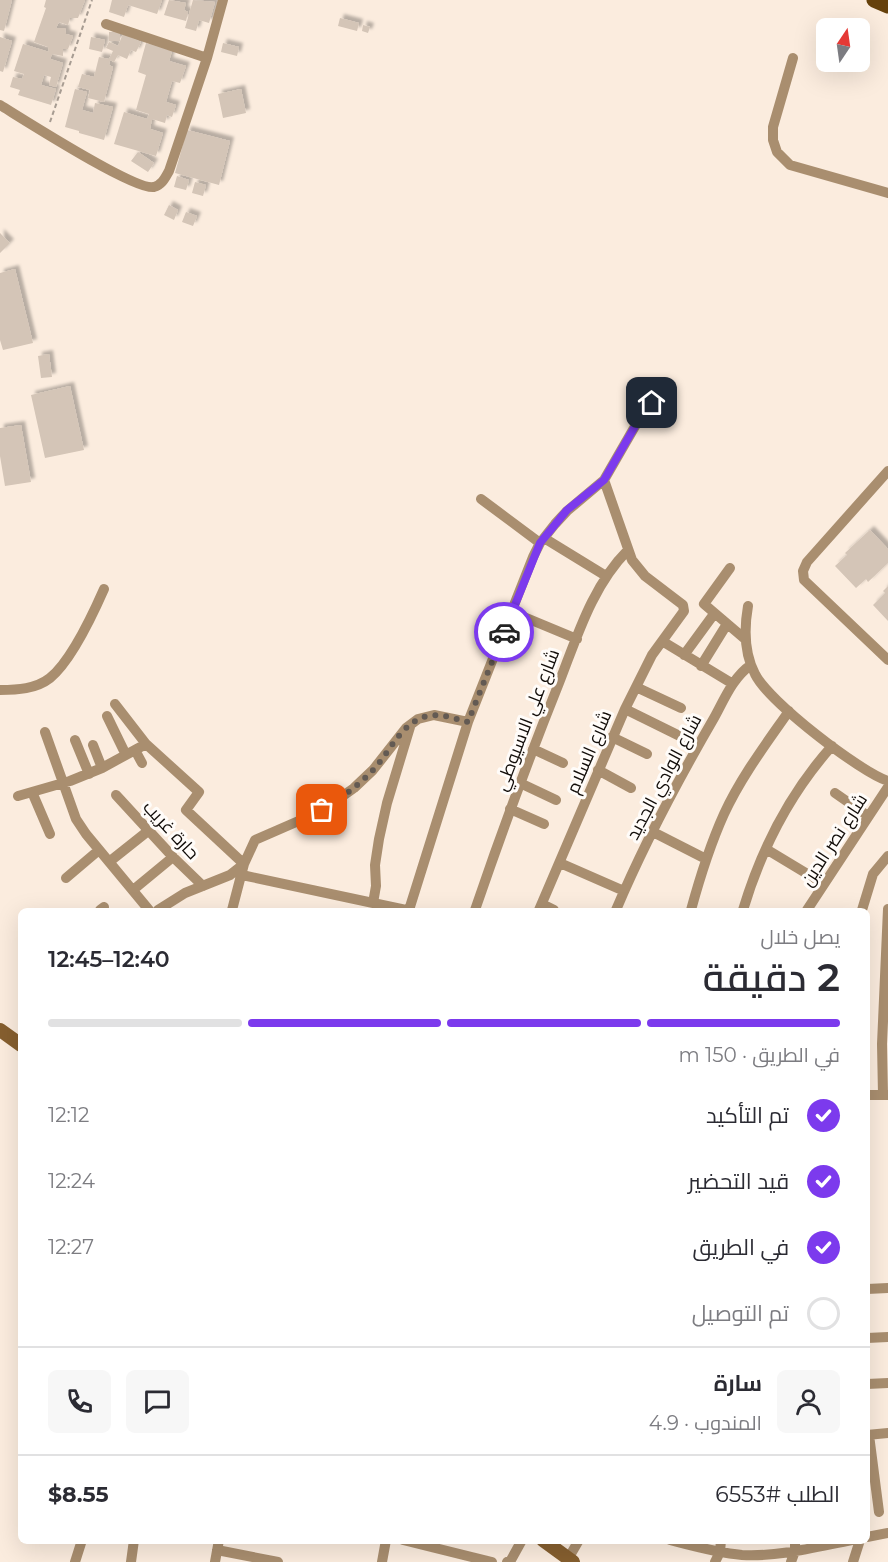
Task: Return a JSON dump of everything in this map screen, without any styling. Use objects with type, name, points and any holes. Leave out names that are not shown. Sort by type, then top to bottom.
[{"type":"main road","points":[[874,0],[888,6]]},
{"type":"street","points":[[0,105],[130,180],[147,187],[154,187],[162,183],[169,171],[207,58],[223,0]]},
{"type":"street","points":[[106,24],[207,58]]},
{"type":"street","points":[[793,58],[773,127],[772,140],[777,152],[790,165],[888,193]]},
{"type":"street","points":[[409,908],[468,722],[542,541],[567,510],[604,480],[645,409],[668,395]]},
{"type":"street","points":[[888,471],[807,562],[803,571],[804,580],[888,660]]},
{"type":"street","points":[[604,480],[628,550]]},
{"type":"street","points":[[481,499],[542,541],[606,576]]},
{"type":"street","name":"شارع علي الاسيوطي","points":[[476,908],[510,809],[577,639],[606,576],[628,550]]},
{"type":"street","name":"شارع السلام","points":[[541,907],[612,736],[662,641],[682,613],[683,605],[645,576],[628,550]]},
{"type":"street","points":[[730,568],[705,602],[706,607],[745,639]]},
{"type":"street","points":[[0,690],[30,688],[49,678],[64,662],[93,614],[104,589]]},
{"type":"street","points":[[748,606],[745,639],[751,665],[766,691],[832,746],[876,776],[888,781]]},
{"type":"street","points":[[512,612],[577,639]]},
{"type":"street","points":[[684,655],[714,614]]},
{"type":"street","points":[[701,666],[727,624]]},
{"type":"street","points":[[662,641],[734,684]]},
{"type":"street","name":"شارع الوادي الجديد","points":[[617,908],[698,745],[741,673],[751,665]]},
{"type":"street","points":[[636,687],[681,708]]},
{"type":"street","points":[[115,704],[146,744],[199,792],[186,810],[243,869],[398,908]]},
{"type":"street","points":[[625,709],[698,745]]},
{"type":"street","points":[[692,908],[706,859],[725,811],[755,760],[789,711]]},
{"type":"street","points":[[233,908],[243,869],[255,840],[310,816],[354,788],[373,770],[411,724],[426,716],[434,715],[468,722]]},
{"type":"street","points":[[107,716],[130,752],[142,763]]},
{"type":"street","points":[[373,903],[376,886],[375,865],[381,830],[411,724]]},
{"type":"street","points":[[45,732],[76,819],[147,908]]},
{"type":"street","points":[[612,736],[646,754]]},
{"type":"street","points":[[75,740],[89,774]]},
{"type":"street","points":[[18,796],[89,774],[146,744]]},
{"type":"street","points":[[93,745],[102,768]]},
{"type":"street","points":[[744,908],[757,870],[782,816],[807,775],[832,746]]},
{"type":"street","points":[[533,749],[563,763]]},
{"type":"street","points":[[598,770],[631,788]]},
{"type":"street","points":[[520,783],[556,800]]},
{"type":"street","name":"شارع نصر الدين","points":[[808,908],[888,787]]},
{"type":"street","points":[[32,792],[50,834]]},
{"type":"street","points":[[835,793],[868,816]]},
{"type":"street","name":"حارة غريب","points":[[116,795],[202,886]]},
{"type":"street","points":[[510,809],[544,824]]},
{"type":"street","points":[[109,862],[148,831]]},
{"type":"street","points":[[653,832],[706,859]]},
{"type":"street","points":[[766,849],[824,884]]},
{"type":"street","points":[[66,878],[99,850]]},
{"type":"street","points":[[863,908],[873,874],[888,856]]},
{"type":"street","points":[[133,890],[173,857]]},
{"type":"street","points":[[560,863],[624,891]]},
{"type":"street","points":[[161,908],[185,893],[243,869]]},
{"type":"street","points":[[870,1095],[886,1096],[888,909]]},
{"type":"street","points":[[0,1030],[18,1043]]},
{"type":"street","points":[[870,1289],[888,1288]]},
{"type":"street","points":[[870,1338],[888,1337]]},
{"type":"street","points":[[870,1384],[888,1383]]},
{"type":"street","points":[[870,1435],[888,1433]]},
{"type":"street","points":[[870,1449],[879,1512]]},
{"type":"street","points":[[870,1537],[888,1533]]},
{"type":"street","points":[[75,1562],[81,1544]]},
{"type":"street","points":[[131,1562],[133,1544]]},
{"type":"street","points":[[382,1562],[385,1544]]},
{"type":"street","points":[[419,1544],[492,1562]]},
{"type":"street","points":[[507,1562],[511,1560],[520,1544]]},
{"type":"street","points":[[549,1544],[571,1560],[577,1544]]},
{"type":"street","points":[[686,1544],[719,1552],[758,1555],[831,1544]]},
{"type":"street","points":[[853,1562],[859,1544]]},
{"type":"street","points":[[215,1562],[218,1545],[278,1562]]},
{"type":"path","points":[[46,133],[92,0]]},
{"type":"building","points":[[0,0],[12,0],[4,31],[0,30]]},
{"type":"building","points":[[46,0],[85,0],[78,18],[70,18],[68,25],[59,22],[56,28],[65,28],[66,34],[73,36],[68,49],[63,49],[63,56],[52,54],[50,59],[63,63],[56,87],[49,85],[51,77],[44,75],[41,85],[56,89],[51,105],[18,95],[20,90],[10,87],[13,77],[22,79],[24,74],[14,71],[23,44],[49,52],[48,47],[34,42],[46,8],[44,7]]},
{"type":"building","points":[[112,0],[162,0],[157,14],[128,5],[124,17],[109,12]]},
{"type":"building","points":[[169,0],[186,3],[184,10],[188,12],[186,21],[164,15]]},
{"type":"building","points":[[193,0],[215,2],[209,23],[199,20],[196,31],[185,28]]},
{"type":"building","points":[[340,18],[359,23],[357,31],[338,26]]},
{"type":"building","points":[[363,25],[370,27],[368,33],[362,31]]},
{"type":"building","points":[[109,32],[120,32],[120,41],[109,41]]},
{"type":"building","points":[[123,34],[141,42],[136,52],[131,50],[127,59],[118,55],[114,62],[110,60],[109,65],[113,67],[104,102],[88,98],[90,90],[78,87],[82,74],[94,77],[99,57],[109,59],[113,51],[106,48],[109,42],[118,46]]},
{"type":"building","points":[[0,37],[12,41],[3,72],[0,71]]},
{"type":"building","points":[[91,37],[105,40],[102,52],[89,49]]},
{"type":"building","points":[[146,43],[172,51],[169,61],[186,66],[180,83],[172,81],[166,102],[176,105],[172,117],[167,115],[165,123],[152,119],[150,129],[163,133],[156,156],[114,144],[124,112],[147,119],[149,114],[136,110],[146,75],[138,72]]},
{"type":"building","points":[[223,43],[239,47],[237,56],[221,52]]},
{"type":"building","points":[[75,89],[87,92],[82,110],[93,113],[95,103],[113,107],[104,140],[65,127]]},
{"type":"building","points":[[241,89],[246,113],[223,118],[218,94]]},
{"type":"building","points":[[187,130],[230,141],[219,185],[175,173]]},
{"type":"building","points":[[138,152],[154,163],[148,172],[131,161]]},
{"type":"building","points":[[177,176],[189,180],[186,190],[174,187]]},
{"type":"building","points":[[195,182],[206,185],[203,196],[192,193]]},
{"type":"building","points":[[169,205],[178,210],[174,220],[164,215]]},
{"type":"building","points":[[186,212],[197,216],[193,226],[182,222]]},
{"type":"building","points":[[0,233],[10,243],[0,253]]},
{"type":"building","points":[[15,269],[33,343],[3,350],[0,340],[0,273]]},
{"type":"building","points":[[49,354],[52,377],[41,378],[38,356]]},
{"type":"building","points":[[70,386],[84,450],[45,458],[31,395]]},
{"type":"building","points":[[21,425],[31,482],[5,486],[0,456],[0,428]]},
{"type":"building","points":[[870,530],[888,549],[888,563],[868,582],[866,579],[856,588],[835,566],[847,555],[845,553]]},
{"type":"building","points":[[888,586],[888,621],[873,605],[885,593],[883,591]]},
{"type":"way so far","points":[[322,810],[354,788],[373,770],[406,728],[418,719],[434,715],[468,722],[504,632]]},
{"type":"route","points":[[504,632],[540,543],[567,510],[604,480],[645,409],[652,403]]}]
